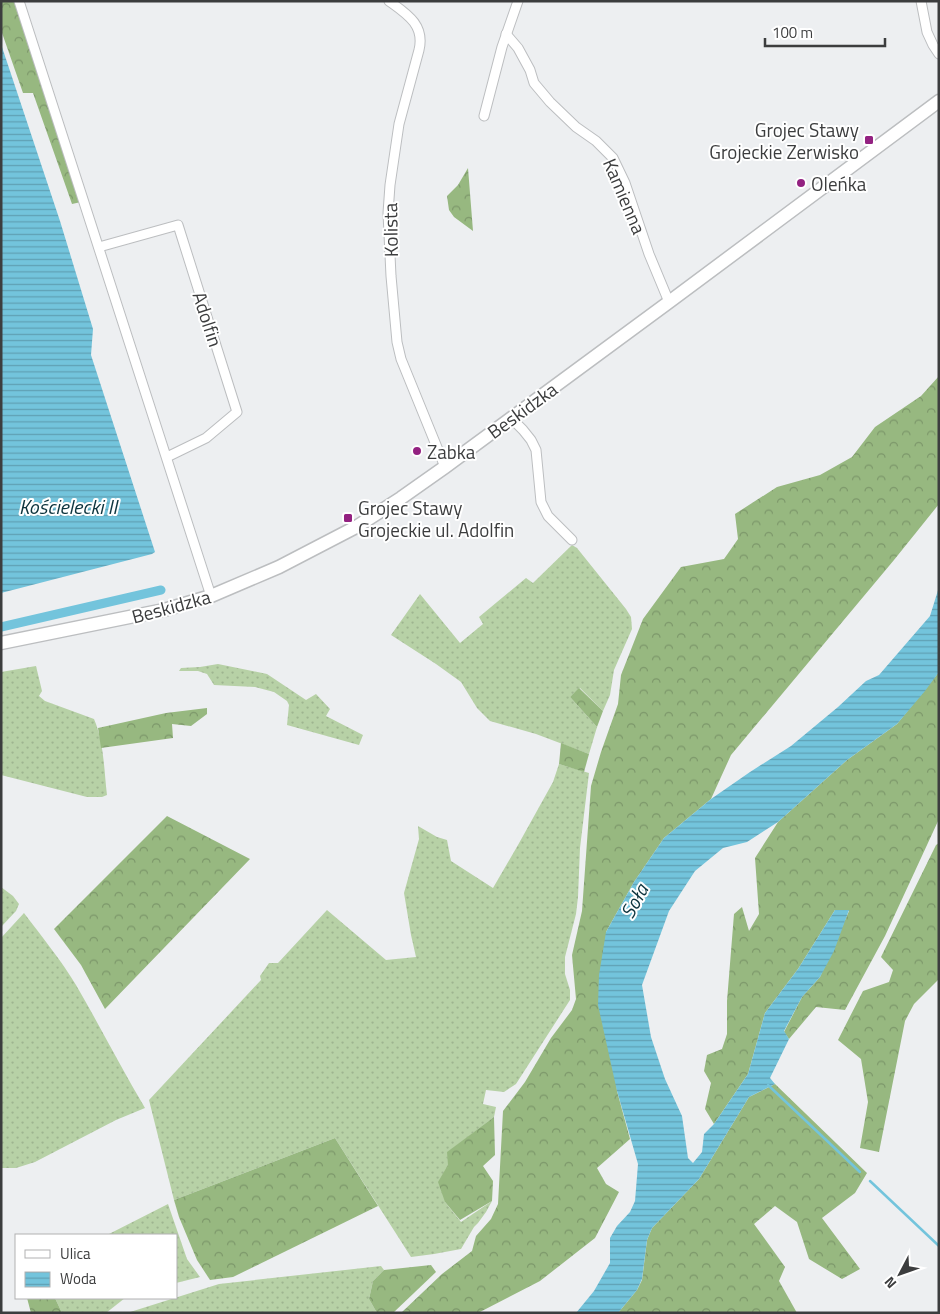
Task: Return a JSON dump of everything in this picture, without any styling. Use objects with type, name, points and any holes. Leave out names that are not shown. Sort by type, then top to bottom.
[{"type":"main road","name":"Beskidzka","points":[[1,643],[164,610],[211,596],[279,567],[347,531],[401,498],[445,467],[939,101]]},
{"type":"street","points":[[19,1],[211,596]]},
{"type":"street","name":"Kolista","points":[[389,1],[406,14],[420,32],[419,50],[399,124],[389,194],[389,244],[397,342],[402,364],[445,467]]},
{"type":"street","points":[[484,116],[502,47],[518,1]]},
{"type":"street","points":[[921,1],[928,33],[939,54]]},
{"type":"street","name":"Kamienna","points":[[506,34],[518,48],[530,70],[534,83],[550,102],[613,158],[624,183],[649,254],[670,302]]},
{"type":"street","name":"Adolfin","points":[[99,247],[178,224],[237,412],[206,438],[167,457]]},
{"type":"street","points":[[511,418],[531,440],[536,450],[541,502],[548,516],[572,540]]},
{"type":"green space","points":[[1,1],[16,1],[81,202],[72,204],[33,93],[23,93],[1,30]]},
{"type":"green space","points":[[468,168],[473,231],[454,217],[449,210],[447,196],[458,185]]},
{"type":"green space","points":[[939,376],[939,504],[731,755],[711,799],[664,838],[634,882],[606,932],[617,1091],[630,1139],[597,1168],[606,1184],[619,1192],[595,1238],[540,1281],[478,1313],[401,1313],[442,1274],[472,1251],[476,1236],[491,1219],[498,1204],[503,1111],[525,1082],[551,1038],[572,1010],[576,999],[572,955],[582,911],[591,786],[618,704],[621,675],[643,619],[681,567],[724,559],[738,539],[735,514],[777,487],[820,475],[852,457],[875,427],[921,396]]},
{"type":"green space","points":[[572,545],[577,548],[626,609],[631,617],[632,629],[614,670],[610,695],[603,711],[580,688],[570,697],[597,727],[589,754],[536,734],[490,721],[477,708],[461,682],[391,635],[420,594],[460,643],[483,624],[479,617],[526,578],[533,583]]},
{"type":"green space","points":[[218,664],[267,674],[306,700],[316,694],[330,709],[326,716],[363,735],[359,745],[287,725],[289,705],[287,701],[274,692],[255,687],[214,685],[207,674],[198,671],[179,671],[181,668]]},
{"type":"green space","points":[[36,666],[42,691],[39,696],[45,701],[94,719],[102,747],[107,795],[87,797],[1,775],[1,672]]},
{"type":"green space","points":[[939,672],[939,819],[885,936],[845,1010],[816,1007],[789,1039],[784,1032],[802,997],[820,977],[849,911],[835,910],[798,969],[765,1013],[748,1074],[714,1124],[705,1109],[711,1083],[704,1071],[707,1055],[722,1049],[727,1034],[727,1001],[734,914],[742,907],[749,931],[759,914],[755,858],[778,822],[847,760],[897,724]]},
{"type":"green space","points":[[579,688],[603,711],[597,727],[570,697]]},
{"type":"green space","points":[[207,708],[207,714],[191,726],[172,724],[173,738],[101,748],[98,728],[166,713]]},
{"type":"green space","points":[[561,743],[589,754],[584,772],[559,764]]},
{"type":"green space","points":[[559,764],[589,773],[580,848],[576,914],[565,957],[565,974],[570,990],[570,1000],[516,1084],[504,1092],[486,1090],[483,1104],[496,1107],[494,1117],[448,1152],[445,1202],[461,1222],[492,1201],[461,1249],[411,1257],[335,1138],[174,1200],[149,1100],[261,980],[260,976],[269,963],[278,963],[327,910],[386,960],[416,957],[404,893],[419,839],[418,826],[437,837],[447,840],[451,861],[493,888],[553,782]]},
{"type":"green space","points":[[167,816],[250,859],[105,1009],[81,965],[54,929]]},
{"type":"green space","points":[[939,843],[939,979],[914,1004],[905,1021],[879,1152],[860,1148],[868,1102],[861,1059],[838,1040],[863,991],[889,982],[893,970],[881,957],[936,845]]},
{"type":"green space","points":[[1,887],[13,896],[19,904],[16,911],[1,927]]},
{"type":"green space","points":[[24,913],[76,985],[145,1108],[116,1120],[35,1162],[16,1168],[1,1168],[1,938]]},
{"type":"green space","points":[[775,1084],[867,1173],[855,1193],[822,1218],[860,1269],[842,1279],[809,1259],[797,1222],[775,1206],[754,1224],[785,1267],[779,1281],[797,1313],[618,1313],[637,1290],[642,1280],[647,1240],[652,1228],[699,1179],[749,1097]]},
{"type":"green space","points":[[494,1117],[495,1155],[483,1166],[493,1181],[492,1201],[460,1220],[445,1202],[438,1182],[448,1165],[447,1152]]},
{"type":"green space","points":[[335,1138],[378,1206],[233,1277],[210,1280],[197,1260],[174,1200]]},
{"type":"green space","points":[[168,1204],[187,1259],[200,1277],[178,1282],[178,1234],[109,1234]]},
{"type":"green space","points":[[431,1265],[436,1272],[393,1313],[377,1313],[369,1299],[373,1281],[384,1270]]},
{"type":"green space","points":[[381,1266],[384,1270],[373,1281],[369,1299],[377,1313],[127,1313],[171,1299],[178,1299],[178,1297],[219,1284]]},
{"type":"green space","points":[[27,1299],[55,1299],[62,1313],[31,1313]]},
{"type":"green space","points":[[55,1299],[124,1299],[106,1313],[62,1313]]},
{"type":"water","name":"Kościelecki II","points":[[1,44],[60,221],[93,329],[91,355],[155,552],[1,593]]},
{"type":"water","name":"Soła","points":[[939,587],[939,672],[925,691],[897,724],[847,760],[778,822],[747,842],[723,848],[695,871],[669,911],[642,985],[651,1037],[665,1079],[682,1116],[688,1158],[693,1163],[702,1152],[704,1134],[714,1124],[748,1074],[765,1013],[798,969],[835,910],[849,910],[834,951],[820,977],[802,997],[784,1031],[789,1039],[770,1078],[775,1084],[749,1097],[699,1179],[652,1228],[647,1240],[642,1279],[637,1290],[618,1313],[576,1313],[594,1291],[610,1263],[610,1238],[617,1226],[630,1212],[635,1201],[638,1164],[617,1091],[598,1005],[599,975],[606,932],[634,882],[664,838],[711,799],[791,746],[866,681],[879,675],[930,616]]},
{"type":"waterway","points":[[1,627],[161,590]]},
{"type":"waterway","points":[[768,1085],[860,1172]]},
{"type":"waterway","points":[[870,1181],[939,1246]]},
{"type":"place","name":"Grojec Stawy Grojeckie Zerwisko","points":[[869,140]]},
{"type":"place","name":"Oleńka","points":[[801,183]]},
{"type":"place","name":"Zabka","points":[[417,451]]},
{"type":"place","name":"Grojec Stawy Grojeckie ul. Adolfin","points":[[348,518]]}]
